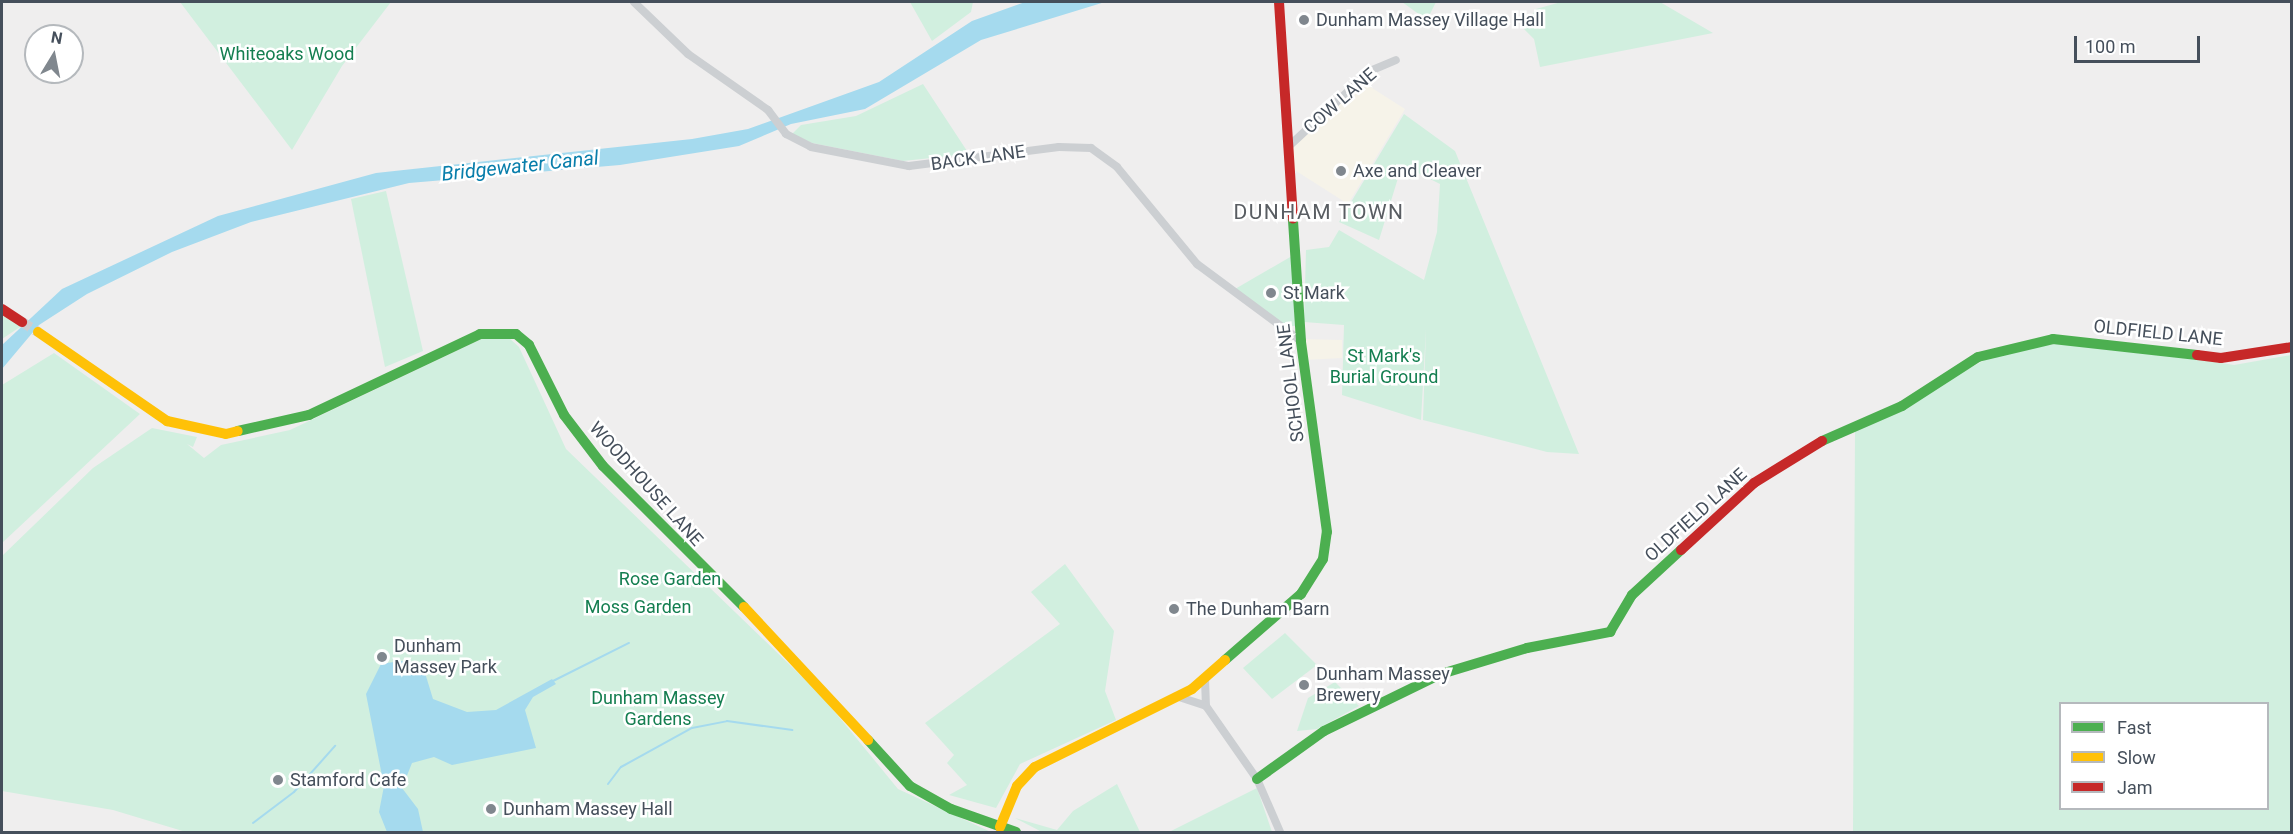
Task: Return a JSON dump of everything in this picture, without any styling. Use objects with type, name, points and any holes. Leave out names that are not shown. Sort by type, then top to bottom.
[{"type":"street","name":"BACK LANE","points":[[634,2],[688,54],[771,113],[783,131],[827,152],[909,166],[1059,147],[1090,148],[1117,167],[1197,264],[1300,341]]},
{"type":"street","name":"SCHOOL LANE","points":[[1179,697],[1205,679],[1301,594],[1323,559],[1327,532],[1300,341],[1286,148],[1279,2]]},
{"type":"street","name":"COW LANE","points":[[1286,148],[1370,71],[1396,60]]},
{"type":"street","points":[[2,309],[22,322]]},
{"type":"street","name":"WOODHOUSE LANE","points":[[38,332],[167,421],[226,434],[309,415],[480,334],[516,334],[529,345],[564,415],[603,466],[761,624],[910,786],[1016,832]]},
{"type":"street","name":"OLDFIELD LANE","points":[[1257,779],[1324,730],[1441,674],[1527,648],[1610,632],[1628,600],[1754,483],[1810,446],[1902,406],[1978,357],[2053,339],[2221,358],[2292,347]]},
{"type":"street","points":[[1205,679],[1206,706],[1257,779],[1280,832]]},
{"type":"street","points":[[1000,827],[1017,786],[1035,767],[1179,697],[1206,706]]},
{"type":"shaded area","points":[[1361,81],[1405,109],[1348,204],[1293,169],[1290,148]]},
{"type":"shaded area","points":[[1302,339],[1342,340],[1342,358],[1304,360]]},
{"type":"green space","name":"Whiteoaks Wood","points":[[180,2],[391,2],[342,66],[292,150]]},
{"type":"green space","points":[[910,2],[973,2],[971,12],[932,41]]},
{"type":"green space","points":[[1402,2],[1436,2],[1427,20]]},
{"type":"green space","points":[[1561,2],[1660,2],[1713,33],[1540,67],[1534,39],[1524,29],[1536,9]]},
{"type":"green space","points":[[923,84],[969,154],[903,161],[812,143],[792,134],[801,125],[856,116]]},
{"type":"green space","name":"St Mark's Burial Ground","points":[[1404,114],[1455,151],[1579,454],[1547,452],[1423,420],[1426,329],[1421,420],[1342,395],[1344,325],[1304,322],[1306,250],[1329,247],[1339,230],[1424,280],[1437,232],[1440,184],[1402,165],[1379,240],[1339,222]]},
{"type":"green space","points":[[386,191],[423,351],[385,367],[351,199]]},
{"type":"green space","points":[[1292,256],[1295,326],[1285,326],[1235,289]]},
{"type":"green space","points":[[5,314],[23,325],[2,339],[2,319]]},
{"type":"green space","name":"Dunham Massey Park","points":[[486,337],[508,337],[519,347],[566,449],[821,695],[898,789],[991,832],[186,832],[113,810],[2,791],[2,556],[93,468],[152,428],[197,437],[193,447],[187,444],[204,458],[221,445],[290,430]]},
{"type":"green space","points":[[2056,344],[2124,348],[2234,365],[2291,355],[2291,832],[1853,832],[1855,431],[2003,350]]},
{"type":"green space","points":[[54,353],[140,414],[2,543],[2,385]]},
{"type":"green space","points":[[1065,564],[1114,631],[1105,691],[1116,720],[1020,764],[996,808],[949,795],[967,785],[947,763],[954,755],[925,723],[1060,624],[1031,592]]},
{"type":"green space","points":[[1285,633],[1317,665],[1272,699],[1243,668]]},
{"type":"green space","points":[[1335,682],[1359,706],[1317,729],[1297,731],[1308,698]]},
{"type":"green space","points":[[1117,784],[1140,832],[1042,832],[1015,818],[1057,830],[1073,811]]},
{"type":"green space","points":[[1257,788],[1272,832],[1169,832]]},
{"type":"water","name":"Bridgewater Canal","points":[[1025,2],[1105,2],[981,40],[865,109],[791,124],[739,146],[620,165],[409,183],[251,222],[172,252],[87,294],[39,325],[2,369],[2,345],[62,289],[218,216],[376,173],[692,139],[748,129],[879,82],[972,21]]},
{"type":"water","points":[[400,661],[422,663],[433,699],[467,712],[496,710],[552,679],[556,684],[533,697],[525,710],[536,748],[452,765],[434,757],[412,763],[402,788],[418,809],[423,832],[387,832],[379,812],[384,786],[366,694],[381,664]]},
{"type":"waterway","points":[[553,681],[629,643]]},
{"type":"waterway","points":[[608,784],[621,767],[692,728],[727,721],[792,730]]},
{"type":"waterway","points":[[253,823],[294,792],[335,746]]},
{"type":"tunnel","points":[[22,322],[38,332]]},
{"type":"traffic: fast","points":[[1225,660],[1301,594],[1323,559],[1327,532],[1301,341],[1293,219]]},
{"type":"traffic: fast","points":[[238,431],[309,415],[480,334],[516,334],[529,345],[564,415],[603,466],[744,607]]},
{"type":"traffic: fast","points":[[1822,441],[1902,406],[1978,357],[2053,339],[2197,355]]},
{"type":"traffic: fast","points":[[1257,779],[1324,731],[1441,674],[1527,648],[1610,632],[1632,595],[1681,550]]},
{"type":"traffic: fast","points":[[868,740],[910,786],[951,809],[1016,832]]},
{"type":"traffic: slow","points":[[38,332],[167,421],[226,434],[238,431]]},
{"type":"traffic: slow","points":[[744,607],[868,740]]},
{"type":"traffic: slow","points":[[1000,827],[1017,786],[1035,767],[1192,689],[1225,660]]},
{"type":"traffic: jam","points":[[1279,2],[1293,219]]},
{"type":"traffic: jam","points":[[2,309],[22,322]]},
{"type":"traffic: jam","points":[[2197,355],[2221,358],[2292,347]]},
{"type":"traffic: jam","points":[[1681,550],[1754,483],[1822,441]]},
{"type":"place","name":"Dunham Massey Village Hall","points":[[1304,20]]},
{"type":"place","name":"Axe and Cleaver","points":[[1341,171]]},
{"type":"place","name":"St Mark","points":[[1271,293]]},
{"type":"place","name":"The Dunham Barn","points":[[1174,609]]},
{"type":"place","name":"Dunham Massey Park","points":[[382,657]]},
{"type":"place","name":"Dunham Massey Brewery","points":[[1304,685]]},
{"type":"place","name":"Stamford Cafe","points":[[278,780]]},
{"type":"place","name":"Dunham Massey Hall","points":[[491,809]]},
{"type":"district","name":"DUNHAM TOWN","points":[[1319,212]]},
{"type":"park label","name":"Rose Garden","points":[[670,579]]},
{"type":"park label","name":"Moss Garden","points":[[638,607]]},
{"type":"park label","name":"Dunham Massey Gardens","points":[[658,709]]}]
